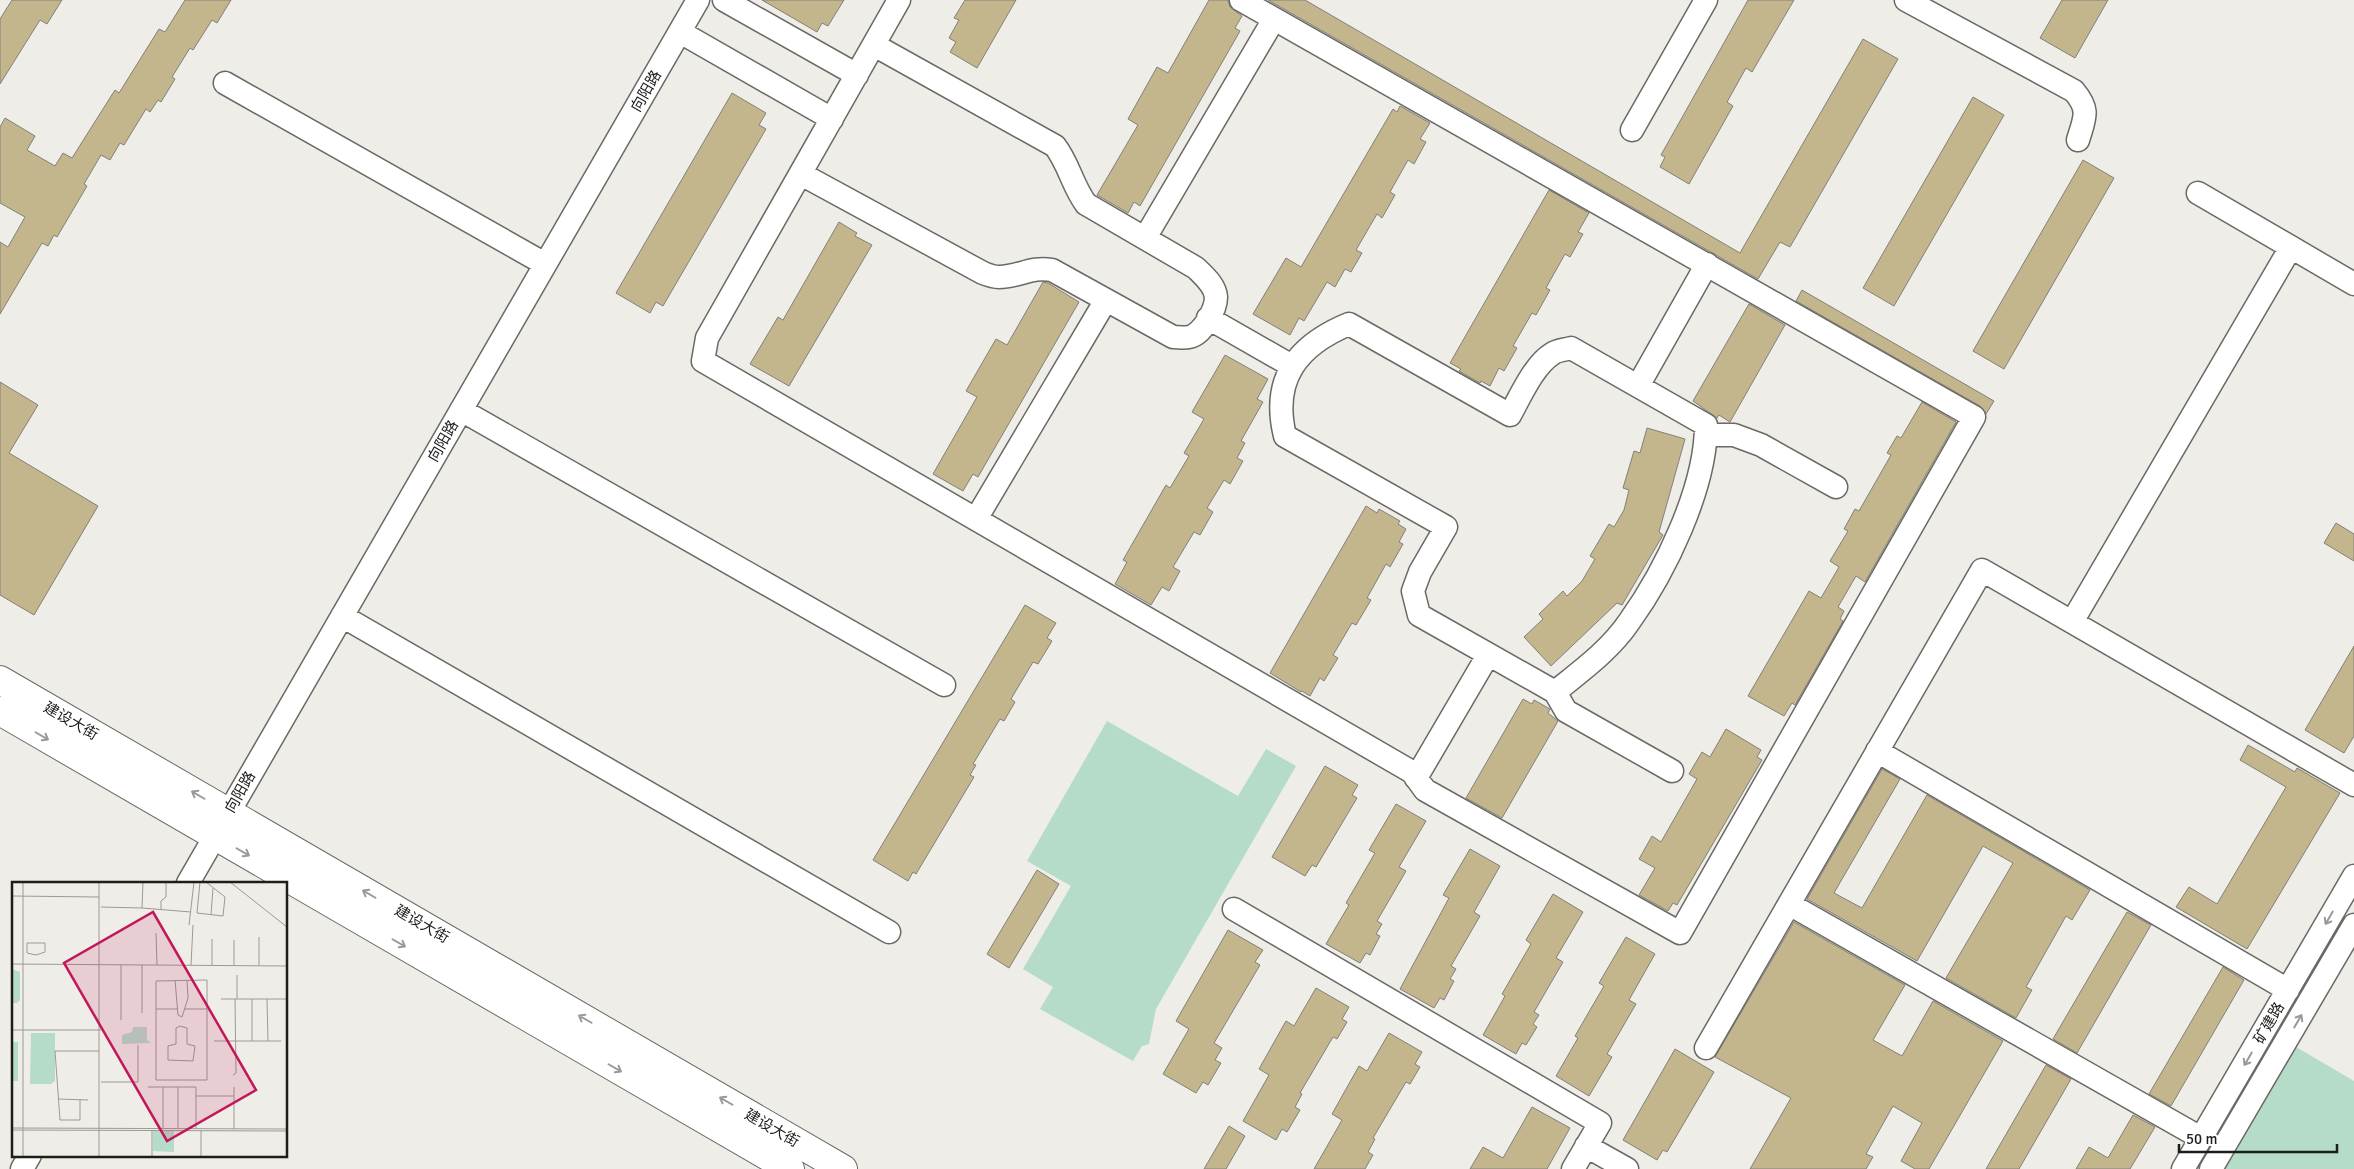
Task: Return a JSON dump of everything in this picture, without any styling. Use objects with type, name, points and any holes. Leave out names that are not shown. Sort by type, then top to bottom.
[{"type":"main road","name":"建设大街","points":[[0,680],[844,1169]]},
{"type":"main road","name":"建设大街","points":[[0,711],[790,1169]]},
{"type":"street","name":"向阳路","points":[[189,882],[698,0]]},
{"type":"street","points":[[724,0],[857,75]]},
{"type":"street","points":[[900,0],[707,338],[703,361],[1403,767],[1416,778],[1425,790],[1680,933],[1974,417],[1241,0]]},
{"type":"street","points":[[1632,130],[1706,0]]},
{"type":"street","points":[[1906,0],[2074,91],[2083,102],[2086,114],[2078,140]]},
{"type":"street","points":[[1145,238],[1274,19]]},
{"type":"street","points":[[680,32],[832,119]]},
{"type":"street","points":[[800,174],[983,273],[998,277],[1017,275],[1039,267],[1052,270],[1173,337],[1190,337],[1196,334],[1208,318],[1216,297],[1211,283],[1196,268],[1086,204],[1078,192],[1066,160],[1055,146],[874,45]]},
{"type":"street","points":[[225,83],[545,264]]},
{"type":"street","points":[[2198,193],[2354,284]]},
{"type":"street","points":[[2072,622],[2291,247]]},
{"type":"street","points":[[1638,386],[1707,264]]},
{"type":"street","points":[[976,519],[1106,300]]},
{"type":"street","points":[[1208,318],[1292,366]]},
{"type":"street","points":[[1554,692],[1596,659],[1629,623],[1679,532],[1695,487],[1706,447],[1706,426],[1571,348],[1553,353],[1546,359],[1532,376],[1510,415],[1349,324],[1322,337],[1296,358],[1281,396],[1280,415],[1286,436],[1446,527],[1420,572],[1413,591],[1419,616],[1554,692],[1566,711],[1672,771]]},
{"type":"street","points":[[461,410],[944,685]]},
{"type":"street","points":[[1706,435],[1734,435],[1761,444],[1836,487]]},
{"type":"street","points":[[1706,1048],[1982,570],[2354,785]]},
{"type":"street","points":[[342,616],[890,932]]},
{"type":"street","points":[[1416,778],[1488,655]]},
{"type":"street","points":[[1877,751],[2288,990]]},
{"type":"street","name":"矿建路","points":[[2183,1169],[2354,876]]},
{"type":"street","points":[[1789,904],[2202,1138]]},
{"type":"street","points":[[1234,908],[1600,1123],[1573,1169]]},
{"type":"street","name":"矿建路","points":[[2212,1169],[2354,925]]},
{"type":"street","points":[[1586,1146],[1627,1169]]},
{"type":"street","points":[[22,1169],[29,1156]]},
{"type":"green space","points":[[1107,721],[1238,796],[1266,749],[1296,766],[1156,1009],[1149,1044],[1142,1046],[1133,1061],[1040,1009],[1053,987],[1023,969],[1071,886],[1027,861]]},
{"type":"green space","points":[[2296,1047],[2354,1081],[2354,1169],[2225,1169]]},
{"type":"building","points":[[12,0],[62,0],[47,24],[40,20],[0,84],[0,19]]},
{"type":"building","points":[[185,0],[231,0],[217,23],[212,20],[193,50],[190,48],[172,77],[175,79],[161,102],[158,100],[150,112],[146,109],[124,145],[120,143],[110,160],[101,155],[84,184],[87,186],[57,237],[54,235],[48,246],[42,243],[0,314],[0,242],[8,247],[25,217],[0,203],[0,127],[5,118],[35,136],[27,150],[55,166],[63,153],[72,158],[115,90],[119,93],[159,29],[165,32]]},
{"type":"building","points":[[762,0],[844,0],[828,26],[822,23],[817,32]]},
{"type":"building","points":[[965,0],[1016,0],[977,68],[950,52],[956,42],[949,38],[959,20],[954,18]]},
{"type":"building","points":[[1209,0],[1228,0],[1230,7],[1242,16],[1235,28],[1240,31],[1140,206],[1134,202],[1128,213],[1097,195],[1138,125],[1128,119],[1157,67],[1168,73]]},
{"type":"building","points":[[1268,0],[1305,0],[1740,253],[1863,39],[1898,59],[1790,247],[1780,242],[1758,279]]},
{"type":"building","points":[[1748,0],[1794,0],[1752,72],[1746,68],[1727,102],[1733,106],[1689,184],[1660,167],[1665,157],[1661,155]]},
{"type":"building","points":[[2062,0],[2108,0],[2075,58],[2040,38]]},
{"type":"building","points":[[732,93],[766,113],[759,125],[766,129],[663,306],[656,302],[650,313],[616,293]]},
{"type":"building","points":[[1973,97],[2004,115],[1894,306],[1863,288]]},
{"type":"building","points":[[1400,106],[1430,123],[1420,139],[1426,142],[1414,164],[1408,160],[1390,192],[1395,195],[1382,218],[1377,214],[1356,250],[1362,253],[1351,272],[1345,269],[1335,287],[1327,282],[1304,321],[1299,318],[1290,335],[1253,314],[1286,258],[1301,267],[1393,109],[1397,112]]},
{"type":"building","points":[[2083,160],[2114,178],[2004,369],[1973,351]]},
{"type":"building","points":[[1549,190],[1589,213],[1578,232],[1583,234],[1570,257],[1565,254],[1546,288],[1550,290],[1536,315],[1532,313],[1513,346],[1517,348],[1504,371],[1499,368],[1490,386],[1481,381],[1480,383],[1459,371],[1461,369],[1450,363]]},
{"type":"building","points":[[839,222],[857,233],[855,236],[872,245],[789,386],[750,364],[778,317],[783,320]]},
{"type":"building","points":[[1043,282],[1048,283],[1079,302],[978,477],[973,474],[963,491],[933,474],[977,397],[966,391],[996,339],[1007,345]]},
{"type":"building","points":[[1802,290],[1994,401],[1986,414],[1980,406],[1796,301]]},
{"type":"building","points":[[1749,304],[1785,325],[1730,422],[1719,415],[1717,418],[1693,401]]},
{"type":"building","points":[[1225,355],[1268,379],[1257,399],[1263,402],[1241,441],[1245,443],[1237,458],[1243,461],[1230,484],[1224,480],[1207,508],[1213,512],[1200,535],[1194,532],[1173,567],[1180,571],[1169,591],[1162,587],[1151,605],[1115,584],[1127,562],[1123,560],[1166,485],[1170,488],[1189,456],[1184,453],[1204,419],[1192,412]]},
{"type":"building","points":[[0,382],[38,405],[9,453],[98,506],[34,615],[0,595]]},
{"type":"building","points":[[1922,402],[1956,422],[1865,582],[1856,576],[1838,607],[1844,611],[1840,619],[1843,621],[1795,705],[1792,703],[1784,716],[1748,696],[1809,591],[1821,598],[1839,567],[1830,561],[1848,531],[1844,529],[1855,509],[1859,511],[1891,455],[1887,453],[1897,436],[1901,438]]},
{"type":"building","points":[[1647,428],[1685,439],[1659,532],[1663,535],[1622,605],[1617,603],[1551,666],[1524,637],[1543,619],[1539,614],[1563,591],[1567,596],[1582,581],[1595,559],[1590,556],[1609,524],[1614,527],[1624,510],[1629,490],[1623,488],[1634,451],[1640,453]]},
{"type":"building","points":[[1366,506],[1377,513],[1379,509],[1400,521],[1398,524],[1406,529],[1399,542],[1403,544],[1390,567],[1386,564],[1367,598],[1371,600],[1356,625],[1352,623],[1333,655],[1338,658],[1324,681],[1320,678],[1310,696],[1270,673]]},
{"type":"building","points":[[2336,523],[2354,534],[2354,561],[2324,543]]},
{"type":"building","points":[[1025,605],[1056,623],[1047,638],[1052,641],[1038,664],[1033,662],[1011,699],[1015,702],[1004,721],[1000,719],[973,764],[976,765],[970,775],[974,777],[916,874],[913,872],[908,881],[873,860]]},
{"type":"building","points":[[2354,646],[2354,736],[2344,753],[2305,730]]},
{"type":"building","points":[[1523,699],[1532,704],[1534,700],[1550,709],[1548,713],[1558,721],[1502,818],[1466,798]]},
{"type":"building","points":[[1726,729],[1761,750],[1757,757],[1762,760],[1677,905],[1673,903],[1668,911],[1639,895],[1655,868],[1639,859],[1652,836],[1661,842],[1697,779],[1689,774],[1702,752],[1710,757]]},
{"type":"building","points":[[2248,745],[2295,772],[2297,768],[2340,793],[2247,949],[2176,907],[2189,887],[2217,904],[2286,787],[2240,760]]},
{"type":"building","points":[[1325,766],[1358,785],[1352,795],[1357,798],[1316,867],[1312,865],[1305,876],[1272,857]]},
{"type":"building","points":[[1882,769],[1900,779],[1834,893],[1862,908],[1927,795],[2090,890],[2072,920],[2066,916],[2026,987],[2032,990],[2016,1018],[1946,978],[2013,863],[1983,846],[1917,961],[1807,899]]},
{"type":"building","points":[[1396,804],[1426,821],[1399,867],[1406,871],[1377,921],[1382,924],[1376,934],[1380,936],[1370,955],[1366,953],[1360,963],[1326,944],[1349,905],[1346,903],[1375,853],[1369,850]]},
{"type":"building","points":[[1470,849],[1500,866],[1474,912],[1480,916],[1451,966],[1456,969],[1450,979],[1454,981],[1444,1000],[1440,998],[1434,1008],[1400,989],[1449,898],[1443,895]]},
{"type":"building","points":[[1037,870],[1059,884],[1009,968],[987,954]]},
{"type":"building","points":[[1553,894],[1583,912],[1556,958],[1563,962],[1534,1012],[1539,1015],[1533,1024],[1537,1027],[1526,1045],[1522,1043],[1516,1054],[1483,1035],[1505,996],[1502,994],[1531,944],[1526,940]]},
{"type":"building","points":[[2127,912],[2151,925],[2077,1053],[2053,1039]]},
{"type":"building","points":[[1794,922],[1905,985],[1873,1040],[1902,1056],[1933,1001],[2003,1041],[1929,1169],[1915,1169],[1901,1161],[1922,1123],[1893,1106],[1866,1154],[1873,1157],[1866,1169],[1750,1169],[1791,1098],[1715,1057]]},
{"type":"building","points":[[1228,930],[1263,950],[1255,962],[1260,965],[1214,1043],[1222,1048],[1215,1060],[1221,1063],[1208,1085],[1203,1082],[1196,1093],[1163,1074],[1189,1029],[1176,1021]]},
{"type":"building","points":[[1626,937],[1655,954],[1629,1000],[1636,1004],[1607,1054],[1612,1057],[1589,1096],[1556,1076],[1578,1038],[1575,1036],[1604,986],[1599,983]]},
{"type":"building","points":[[2223,967],[2244,980],[2171,1106],[2149,1094]]},
{"type":"building","points":[[1316,988],[1349,1007],[1342,1019],[1347,1022],[1337,1039],[1333,1037],[1300,1093],[1302,1094],[1295,1107],[1300,1110],[1287,1132],[1282,1129],[1276,1140],[1243,1121],[1269,1075],[1259,1069],[1286,1021],[1294,1026]]},
{"type":"building","points":[[1389,1033],[1422,1052],[1415,1064],[1420,1067],[1410,1084],[1406,1082],[1373,1138],[1375,1139],[1368,1152],[1373,1155],[1365,1169],[1314,1169],[1342,1120],[1332,1114],[1359,1066],[1367,1071]]},
{"type":"building","points":[[1675,1049],[1714,1072],[1667,1152],[1663,1150],[1657,1160],[1623,1140]]},
{"type":"building","points":[[2046,1065],[2071,1079],[2019,1169],[1986,1169]]},
{"type":"building","points":[[1532,1107],[1570,1128],[1547,1169],[1470,1169],[1483,1147],[1503,1158]]},
{"type":"building","points":[[2133,1115],[2155,1127],[2130,1169],[2076,1169],[2089,1147],[2108,1158]]},
{"type":"building","points":[[1229,1126],[1245,1136],[1226,1169],[1204,1169]]}]
